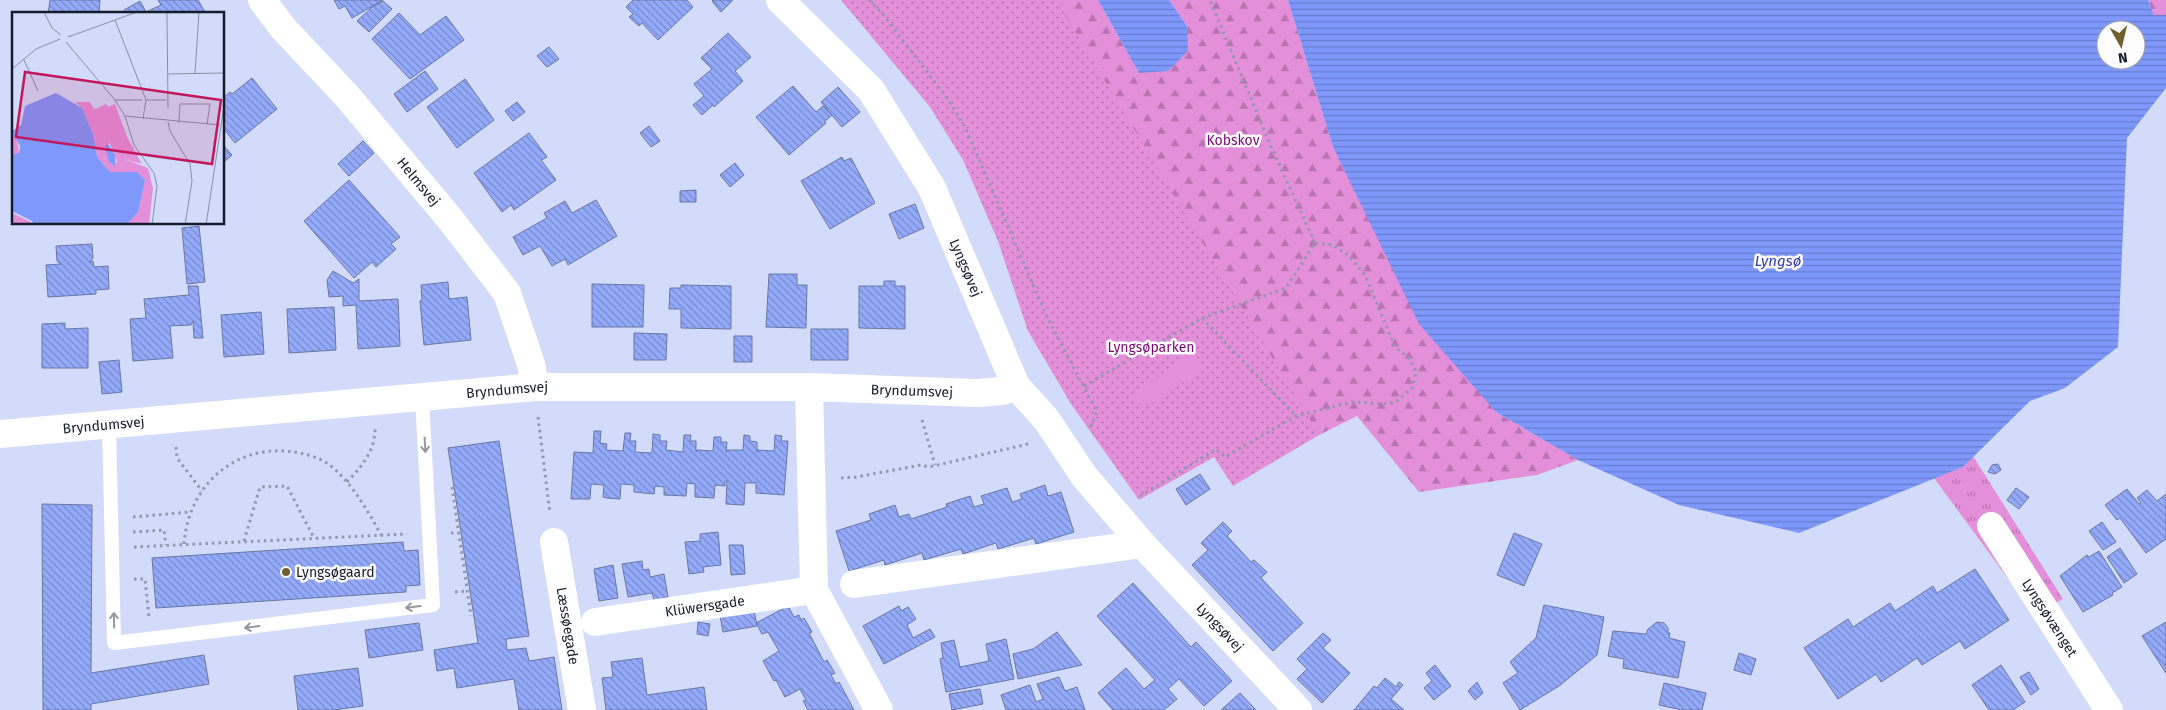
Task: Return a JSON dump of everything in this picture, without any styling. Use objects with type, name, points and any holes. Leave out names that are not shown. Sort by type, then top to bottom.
[{"type":"street","name":"Helmsvej","points":[[262,0],[283,28],[346,95],[444,212],[507,293],[531,364],[535,387]]},
{"type":"street","name":"Lyngsøvej","points":[[780,0],[872,90],[932,188],[1016,386],[1046,419],[1084,476],[1114,512],[1298,710]]},
{"type":"street","name":"Bryndumsvej","points":[[0,434],[535,387],[809,387],[977,393],[1002,391],[1016,386]]},
{"type":"street","points":[[809,387],[814,590],[879,710]]},
{"type":"street","name":"Lyngsøvænget","points":[[1991,526],[2108,710]]},
{"type":"street","name":"Læssøegade","points":[[554,542],[582,710]]},
{"type":"street","points":[[854,584],[1142,544]]},
{"type":"street","name":"Klüwersgade","points":[[596,622],[814,590]]},
{"type":"lane","points":[[109,424],[114,643],[152,640],[433,605],[422,397]]},
{"type":"path","points":[[868,0],[882,13],[947,98],[965,127],[1047,317],[1097,412],[1088,434],[1066,449]]},
{"type":"path","points":[[1210,0],[1270,144],[1315,244]]},
{"type":"path","points":[[1084,386],[1202,318],[1286,288],[1315,244]]},
{"type":"path","points":[[1114,512],[1216,449],[1225,457],[1296,416],[1352,402],[1384,404],[1396,402],[1413,387],[1416,370],[1409,358],[1395,347],[1364,275],[1348,255],[1333,245],[1315,244]]},
{"type":"path","points":[[1202,318],[1296,416]]},
{"type":"path","points":[[535,387],[554,542]]},
{"type":"path","points":[[913,390],[935,465]]},
{"type":"path","points":[[347,482],[357,472],[375,443],[376,401]]},
{"type":"path","points":[[172,419],[177,458],[202,491]]},
{"type":"path","points":[[811,484],[921,465],[935,465],[1030,444]]},
{"type":"path","points":[[184,545],[190,512],[202,491],[222,469],[243,456],[272,450],[318,458],[347,482],[367,508],[381,535]]},
{"type":"path","points":[[451,478],[470,616]]},
{"type":"path","points":[[244,542],[260,488],[287,486],[314,538]]},
{"type":"path","points":[[125,518],[190,512]]},
{"type":"path","points":[[126,532],[164,530],[166,545]]},
{"type":"path","points":[[125,547],[430,533]]},
{"type":"path","points":[[126,579],[144,579],[152,640]]},
{"type":"green space","name":"Lyngsøparken","points":[[841,0],[1056,0],[1319,435],[1233,486],[1214,457],[1139,500],[1071,404],[1028,331],[998,241],[963,160],[930,107]]},
{"type":"green space","name":"Kobskov","points":[[1048,0],[1098,0],[1139,73],[1187,26],[1169,0],[1288,0],[1333,147],[1496,412],[1578,460],[1537,475],[1419,492],[1357,416],[1319,435],[1218,322]]},
{"type":"green space","points":[[2148,0],[2166,0],[2166,15],[2154,15]]},
{"type":"green space","points":[[1194,353],[1204,368],[1141,410],[1131,395]]},
{"type":"green space","points":[[1973,456],[2063,599],[2034,614],[1934,478],[1963,467]]},
{"type":"water","points":[[1098,0],[1169,0],[1187,26],[1188,51],[1168,71],[1139,73]]},
{"type":"water","name":"Lyngsø","points":[[1288,0],[2148,0],[2154,15],[2166,15],[2166,88],[2127,138],[2118,347],[2065,388],[2030,401],[1963,467],[1799,533],[1679,505],[1578,460],[1496,412],[1419,324],[1333,147]]},
{"type":"building","points":[[50,0],[100,0],[99,12],[48,12]]},
{"type":"building","points":[[158,0],[198,0],[205,12],[146,12],[161,5]]},
{"type":"building","points":[[334,0],[383,0],[352,18],[345,6],[339,9]]},
{"type":"building","points":[[633,0],[687,0],[693,7],[658,40],[642,23],[639,26],[629,17],[633,14],[626,7]]},
{"type":"building","points":[[713,0],[733,0],[721,12]]},
{"type":"building","points":[[140,1],[146,12],[125,12],[124,10]]},
{"type":"building","points":[[383,1],[392,9],[369,32],[357,21],[372,7]]},
{"type":"building","points":[[399,13],[420,35],[446,16],[464,40],[410,79],[372,39]]},
{"type":"building","points":[[728,33],[751,57],[735,71],[743,81],[714,107],[713,105],[702,115],[693,105],[704,96],[694,84],[712,69],[701,58]]},
{"type":"building","points":[[549,47],[559,59],[547,67],[537,56]]},
{"type":"building","points":[[425,71],[438,89],[407,112],[394,94]]},
{"type":"building","points":[[252,78],[277,109],[235,143],[225,130],[225,96],[230,92],[232,94]]},
{"type":"building","points":[[465,79],[494,120],[457,148],[427,107]]},
{"type":"building","points":[[793,86],[816,112],[823,106],[832,115],[824,122],[826,123],[789,155],[756,117]]},
{"type":"building","points":[[838,87],[860,112],[842,127],[821,102]]},
{"type":"building","points":[[517,102],[525,112],[513,121],[505,111]]},
{"type":"building","points":[[649,126],[660,141],[651,147],[640,133]]},
{"type":"building","points":[[529,133],[547,157],[541,160],[556,180],[514,210],[511,205],[502,212],[474,173]]},
{"type":"building","points":[[363,141],[374,153],[349,176],[338,164]]},
{"type":"building","points":[[225,147],[232,155],[225,161]]},
{"type":"building","points":[[842,157],[844,161],[851,158],[875,203],[830,229],[801,181]]},
{"type":"building","points":[[735,163],[744,175],[730,187],[720,175]]},
{"type":"building","points":[[349,180],[400,237],[391,244],[396,249],[376,267],[372,262],[354,278],[304,221]]},
{"type":"building","points":[[696,190],[696,202],[680,202],[680,191]]},
{"type":"building","points":[[596,200],[617,236],[568,265],[565,259],[552,266],[540,246],[523,255],[513,237],[547,218],[544,213],[565,201],[572,213]]},
{"type":"building","points":[[915,204],[924,228],[899,239],[889,214]]},
{"type":"building","points":[[199,226],[205,282],[187,284],[182,228]]},
{"type":"building","points":[[92,244],[93,258],[90,262],[93,261],[94,267],[108,266],[109,289],[96,290],[96,294],[48,297],[46,265],[61,264],[57,261],[56,246]]},
{"type":"building","points":[[333,271],[353,283],[359,279],[359,301],[398,299],[400,346],[358,349],[356,305],[343,306],[343,296],[329,297],[327,280]]},
{"type":"building","points":[[769,274],[797,274],[797,285],[807,285],[806,328],[766,327]]},
{"type":"building","points":[[884,281],[895,281],[895,286],[905,286],[905,329],[859,328],[859,286],[884,286]]},
{"type":"building","points":[[448,282],[449,299],[467,297],[471,340],[424,345],[420,301],[422,300],[421,285]]},
{"type":"building","points":[[592,284],[644,285],[643,327],[592,327]]},
{"type":"building","points":[[681,285],[731,286],[731,329],[681,328],[681,309],[669,309],[670,288],[681,288]]},
{"type":"building","points":[[188,286],[198,286],[203,338],[194,338],[193,321],[191,325],[170,326],[173,358],[133,361],[130,319],[146,318],[144,299],[189,295]]},
{"type":"building","points":[[334,307],[336,350],[289,353],[287,309]]},
{"type":"building","points":[[261,312],[264,354],[224,357],[221,315]]},
{"type":"building","points":[[65,323],[65,329],[88,328],[88,368],[42,368],[42,324]]},
{"type":"building","points":[[811,329],[848,329],[848,360],[811,360]]},
{"type":"building","points":[[634,333],[667,334],[666,360],[634,360]]},
{"type":"building","points":[[734,336],[752,336],[752,362],[734,362]]},
{"type":"building","points":[[119,360],[122,392],[102,394],[99,362]]},
{"type":"building","points":[[594,431],[601,431],[600,443],[607,444],[606,450],[623,451],[625,433],[631,433],[630,441],[636,441],[635,452],[652,453],[653,434],[660,435],[660,441],[667,441],[666,450],[683,452],[684,435],[691,435],[690,441],[696,441],[696,452],[697,450],[713,451],[714,437],[721,437],[721,442],[727,442],[726,452],[727,450],[743,450],[744,435],[750,436],[750,441],[757,442],[757,450],[774,451],[775,435],[782,436],[781,441],[788,441],[784,495],[756,493],[756,482],[745,483],[744,505],[726,504],[727,481],[725,481],[725,486],[715,485],[714,498],[695,497],[695,484],[687,483],[686,496],[664,495],[664,487],[655,486],[654,494],[634,492],[634,485],[621,484],[620,499],[607,498],[603,497],[604,485],[591,484],[590,499],[571,499],[574,452],[593,453]]},
{"type":"building","points":[[499,441],[529,636],[506,639],[507,650],[526,648],[529,661],[554,657],[562,710],[519,710],[514,679],[457,688],[454,668],[437,671],[434,650],[478,643],[448,448]]},
{"type":"building","points":[[1998,464],[2001,470],[1995,474],[1988,472],[1992,465]]},
{"type":"building","points":[[1200,474],[1210,489],[1186,505],[1176,489]]},
{"type":"building","points":[[1045,485],[1048,496],[1061,492],[1074,532],[1036,544],[1034,538],[998,549],[996,543],[963,554],[961,549],[924,560],[922,553],[885,565],[884,560],[849,571],[836,531],[871,520],[869,514],[895,505],[899,517],[909,514],[911,519],[947,507],[946,504],[970,496],[974,507],[984,504],[981,496],[1007,488],[1012,502],[1022,499],[1020,494]]},
{"type":"building","points":[[2016,488],[2029,497],[2019,509],[2007,500]]},
{"type":"building","points":[[2127,489],[2139,504],[2141,503],[2137,498],[2147,490],[2157,501],[2166,494],[2166,539],[2146,553],[2120,518],[2117,520],[2105,505]]},
{"type":"building","points":[[42,504],[92,505],[91,673],[204,655],[209,684],[91,704],[91,710],[43,710]]},
{"type":"building","points":[[1223,522],[1232,531],[1227,536],[1251,562],[1254,560],[1267,572],[1261,578],[1303,623],[1273,651],[1192,565],[1208,550],[1201,543]]},
{"type":"building","points":[[2102,522],[2116,542],[2103,550],[2089,531]]},
{"type":"building","points":[[718,532],[721,565],[703,567],[704,572],[689,574],[685,542],[700,541],[700,534]]},
{"type":"building","points":[[1514,533],[1542,544],[1524,586],[1497,575]]},
{"type":"building","name":"Lyngsøgaard","points":[[403,542],[404,551],[418,550],[420,585],[406,586],[406,592],[156,608],[152,558]]},
{"type":"building","points":[[729,545],[743,545],[745,574],[731,575]]},
{"type":"building","points":[[2120,548],[2137,574],[2124,583],[2107,557]]},
{"type":"building","points":[[2099,551],[2122,587],[2112,593],[2113,595],[2083,612],[2060,576],[2087,555],[2089,557]]},
{"type":"building","points":[[642,561],[643,570],[649,569],[650,577],[664,574],[668,597],[654,600],[652,593],[628,597],[622,564]]},
{"type":"building","points":[[613,565],[618,598],[599,601],[594,569]]},
{"type":"building","points":[[1975,569],[2009,620],[1965,649],[1960,641],[1922,665],[1917,658],[1881,682],[1876,674],[1838,699],[1804,648],[1848,619],[1853,627],[1890,603],[1895,611],[1933,586],[1937,593]]},
{"type":"building","points":[[1133,583],[1191,647],[1196,642],[1232,681],[1204,706],[1179,679],[1168,689],[1177,699],[1164,710],[1113,710],[1098,693],[1126,668],[1144,689],[1155,680],[1097,616]]},
{"type":"building","points":[[1544,605],[1604,617],[1597,655],[1559,686],[1520,710],[1503,683],[1518,673],[1510,662],[1536,638]]},
{"type":"building","points":[[788,606],[794,617],[799,615],[801,620],[804,618],[812,632],[809,633],[824,662],[827,660],[835,673],[831,675],[836,684],[839,682],[854,710],[808,710],[803,701],[806,700],[800,689],[785,697],[776,680],[774,681],[763,661],[779,651],[768,632],[762,634],[756,623]]},
{"type":"building","points":[[899,606],[901,611],[908,607],[916,619],[907,625],[913,638],[930,629],[935,637],[884,664],[863,626]]},
{"type":"building","points":[[754,610],[757,626],[723,632],[720,616]]},
{"type":"building","points":[[698,622],[710,624],[708,636],[697,634]]},
{"type":"building","points":[[1657,622],[1664,623],[1668,628],[1669,638],[1685,642],[1678,678],[1623,668],[1624,659],[1608,656],[1613,631],[1646,634],[1648,629]]},
{"type":"building","points":[[2166,622],[2166,673],[2142,636]]},
{"type":"building","points":[[419,623],[423,650],[369,658],[365,630]]},
{"type":"building","points":[[1057,632],[1082,665],[1018,679],[1013,654],[1033,649]]},
{"type":"building","points":[[1323,633],[1331,640],[1323,648],[1350,673],[1322,703],[1297,679],[1307,669],[1297,659]]},
{"type":"building","points":[[1006,639],[1014,679],[946,692],[940,659],[943,658],[941,643],[954,640],[960,667],[989,661],[986,644]]},
{"type":"building","points":[[1739,653],[1756,659],[1751,675],[1734,670]]},
{"type":"building","points":[[642,658],[647,695],[704,687],[707,710],[606,710],[602,678],[613,677],[611,662]]},
{"type":"building","points":[[1435,665],[1451,686],[1434,700],[1424,688],[1432,681],[1426,673]]},
{"type":"building","points":[[2001,665],[2025,702],[2013,710],[1989,710],[1972,685]]},
{"type":"building","points":[[358,668],[363,706],[333,710],[298,710],[294,676]]},
{"type":"building","points":[[2029,672],[2039,689],[2031,695],[2020,677]]},
{"type":"building","points":[[1059,677],[1065,691],[1077,687],[1085,710],[1006,710],[1001,695],[1030,685],[1036,702],[1043,699],[1037,684]]},
{"type":"building","points":[[1385,678],[1396,687],[1399,682],[1403,685],[1391,699],[1404,710],[1354,710],[1374,686],[1377,688]]},
{"type":"building","points":[[1477,682],[1483,693],[1475,700],[1468,691]]},
{"type":"building","points":[[1664,683],[1706,693],[1702,710],[1682,710],[1659,705]]},
{"type":"building","points":[[980,689],[983,704],[952,710],[949,694]]},
{"type":"building","points":[[1240,693],[1256,710],[1221,710]]},
{"type":"place","name":"Lyngsøgaard","points":[[286,572]]}]
